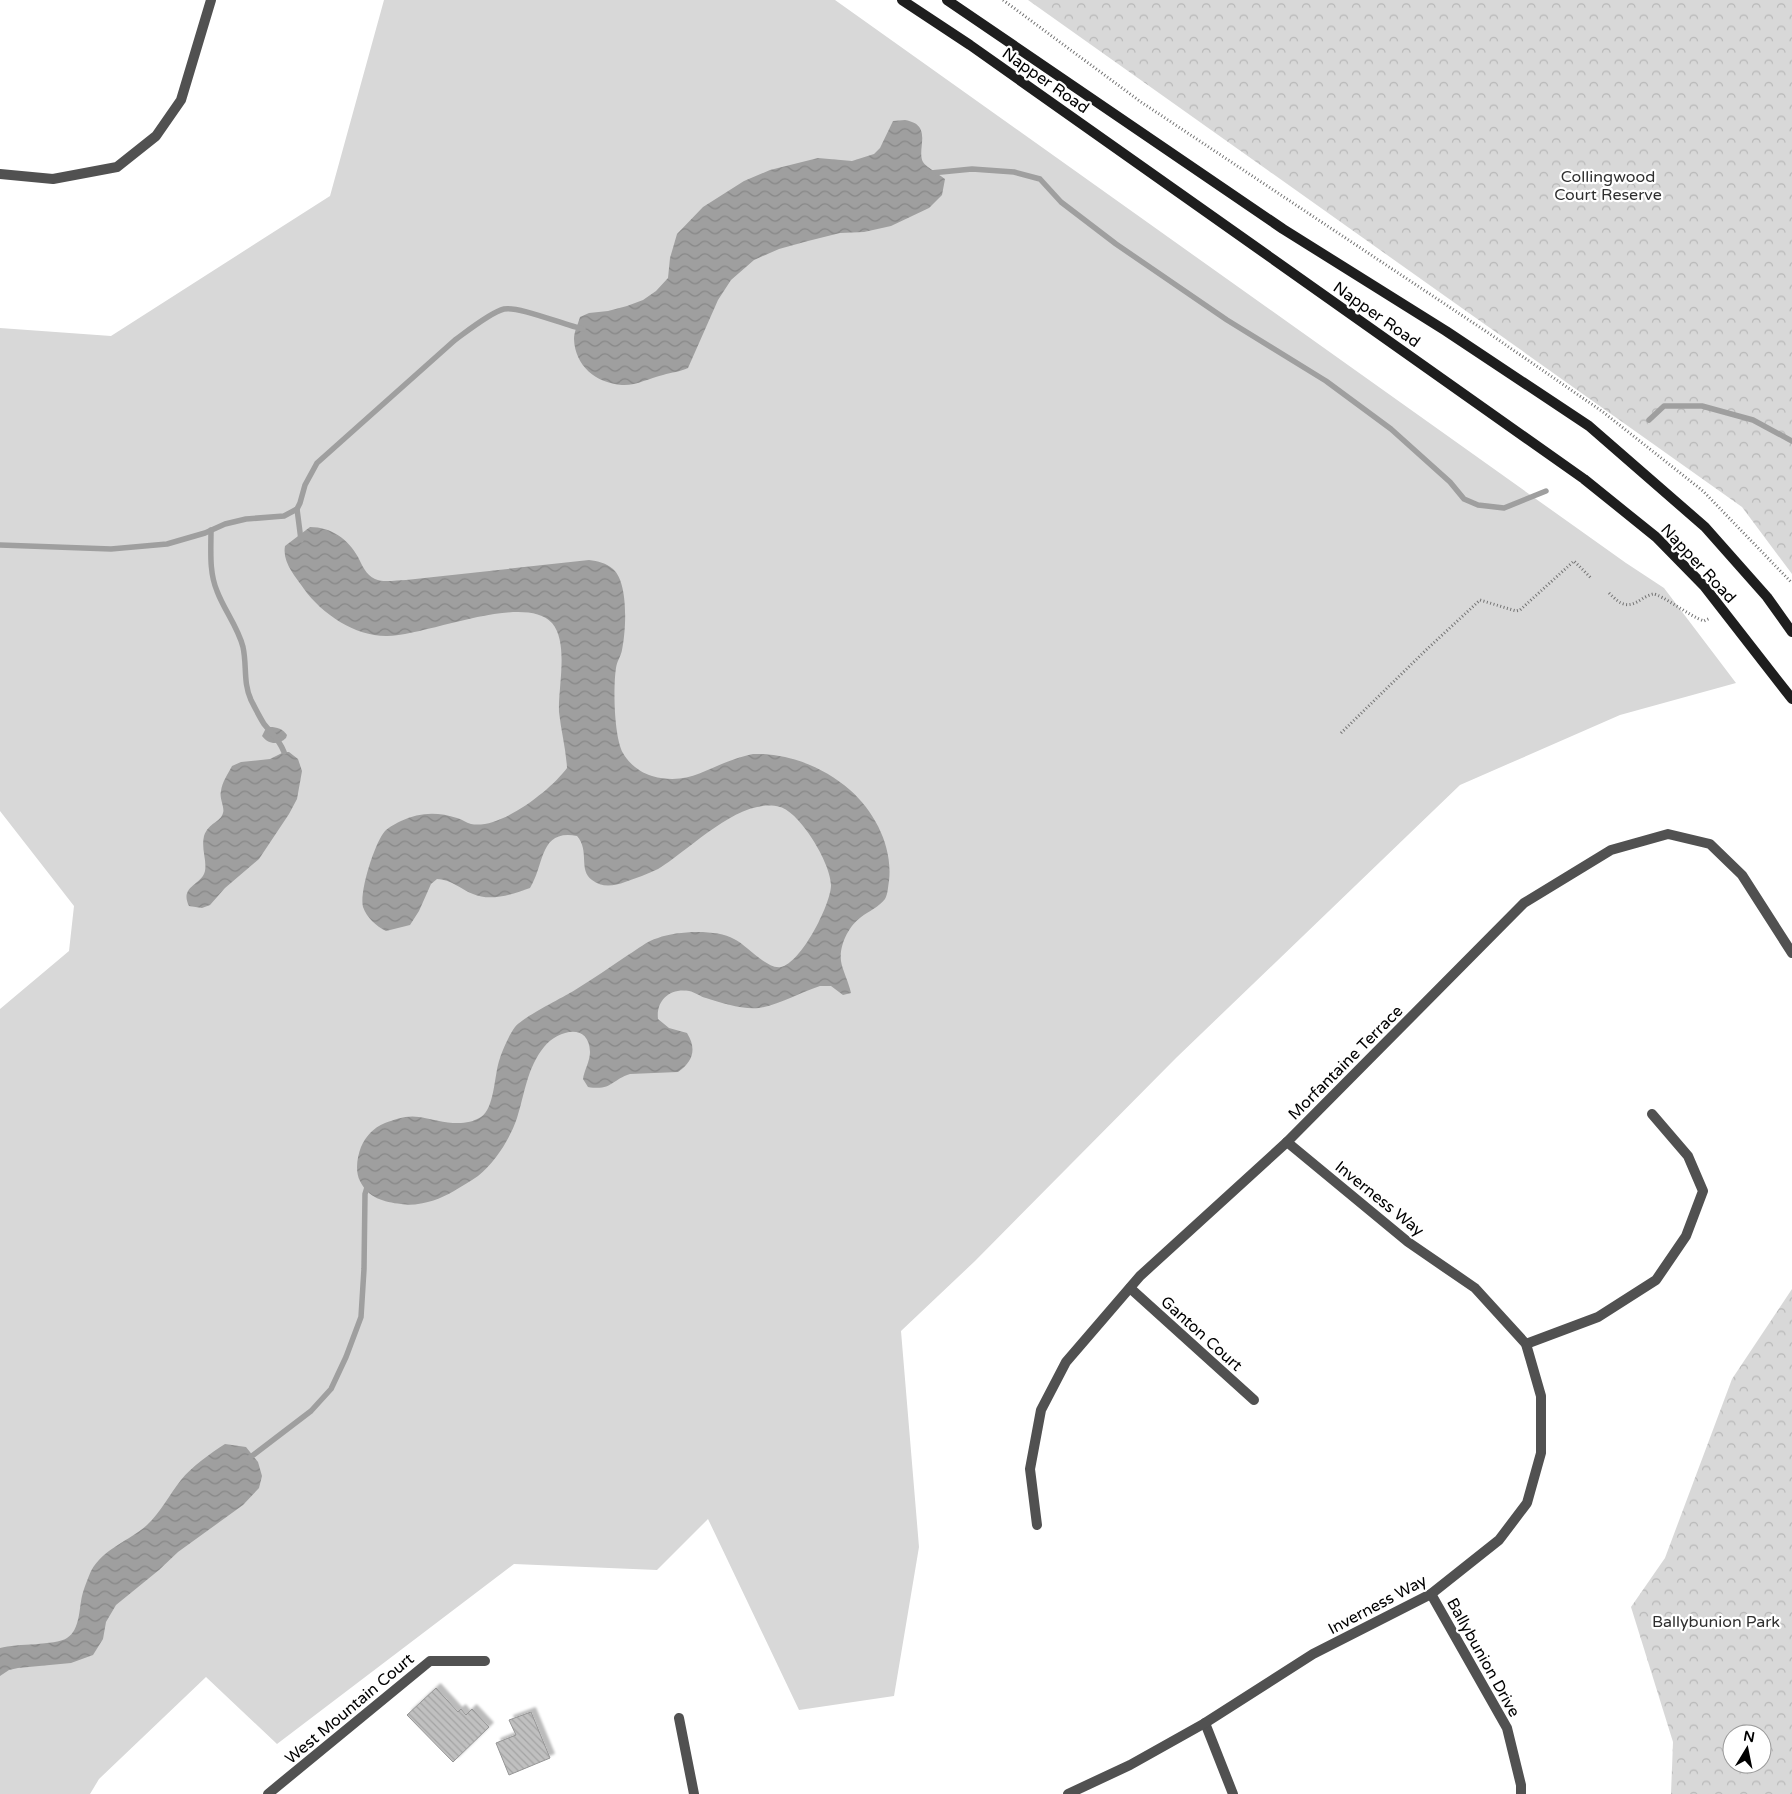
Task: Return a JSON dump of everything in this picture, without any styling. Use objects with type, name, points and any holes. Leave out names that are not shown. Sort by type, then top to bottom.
[{"type":"main road","name":"Napper Road","points":[[902,0],[970,45],[1584,479],[1656,537],[1704,586],[1792,699]]},
{"type":"main road","name":"Napper Road","points":[[947,0],[1283,229],[1446,331],[1588,426],[1705,527],[1767,597],[1792,632]]},
{"type":"street","points":[[0,174],[53,179],[117,167],[156,136],[181,100],[211,0]]},
{"type":"street","name":"Morfantaine Terrace","points":[[1037,1525],[1030,1469],[1041,1410],[1066,1362],[1140,1276],[1287,1142],[1524,903],[1611,850],[1668,834],[1710,844],[1742,876],[1792,953]]},
{"type":"street","points":[[1526,1344],[1598,1317],[1656,1280],[1686,1236],[1703,1191],[1688,1156],[1652,1114]]},
{"type":"street","name":"Inverness Way","points":[[1068,1794],[1130,1765],[1205,1722],[1314,1654],[1431,1594],[1499,1540],[1527,1502],[1541,1453],[1541,1396],[1526,1344],[1475,1288],[1408,1242],[1287,1142]]},
{"type":"street","name":"Ganton Court","points":[[1130,1288],[1254,1400]]},
{"type":"street","name":"Ballybunion Drive","points":[[1431,1594],[1507,1728],[1521,1784],[1521,1794]]},
{"type":"street","name":"West Mountain Court","points":[[268,1794],[430,1661],[485,1661]]},
{"type":"street","points":[[679,1718],[694,1794]]},
{"type":"street","points":[[1205,1722],[1233,1794]]},
{"type":"path","points":[[1003,0],[1141,102],[1474,323],[1603,412],[1702,491],[1792,583]]},
{"type":"path","points":[[1341,733],[1480,600],[1516,611],[1520,610],[1574,561],[1592,580]]},
{"type":"path","points":[[1609,593],[1620,604],[1626,605],[1634,604],[1651,594],[1659,595],[1687,613],[1704,621],[1710,618]]},
{"type":"green space","points":[[384,0],[835,0],[1626,563],[1664,588],[1736,683],[1620,715],[1460,785],[1176,1058],[975,1261],[901,1331],[919,1547],[894,1696],[799,1710],[708,1519],[657,1570],[514,1564],[277,1744],[206,1677],[99,1779],[90,1794],[0,1794],[0,1009],[69,951],[74,906],[0,811],[0,328],[111,336],[330,196]]},
{"type":"green space","name":"Collingwood Court Reserve","points":[[1028,0],[1792,0],[1792,574],[1742,507]]},
{"type":"green space","name":"Ballybunion Park","points":[[1792,1289],[1792,1794],[1671,1794],[1673,1742],[1631,1607],[1665,1558],[1732,1379]]},
{"type":"water","points":[[905,120],[914,123],[922,132],[921,157],[923,162],[945,179],[942,195],[929,208],[891,226],[864,232],[840,233],[779,249],[754,260],[731,280],[718,300],[688,368],[637,383],[622,385],[613,384],[596,377],[583,365],[575,349],[574,339],[580,317],[589,313],[627,306],[643,300],[656,291],[668,278],[670,258],[677,234],[703,207],[744,181],[770,170],[818,158],[852,161],[874,154],[880,148],[893,121]]},
{"type":"water","points":[[310,527],[325,529],[338,535],[354,551],[369,575],[382,581],[589,560],[608,565],[613,569],[622,585],[625,608],[623,642],[615,676],[616,724],[620,746],[632,764],[648,775],[664,779],[675,779],[695,775],[753,754],[779,756],[817,768],[840,782],[859,799],[874,819],[885,843],[888,856],[889,881],[883,902],[857,921],[843,942],[841,961],[851,993],[843,995],[831,986],[820,986],[774,1004],[753,1008],[726,1004],[689,991],[675,992],[665,997],[662,1001],[659,1007],[658,1019],[669,1028],[687,1033],[693,1050],[687,1064],[678,1072],[630,1074],[602,1088],[588,1087],[583,1079],[590,1052],[588,1042],[584,1036],[579,1033],[564,1033],[550,1041],[538,1055],[530,1072],[517,1118],[510,1134],[496,1157],[478,1176],[448,1194],[421,1204],[408,1205],[389,1202],[377,1198],[367,1191],[358,1177],[357,1164],[361,1147],[370,1133],[385,1123],[406,1117],[458,1123],[474,1121],[481,1117],[486,1113],[492,1099],[498,1065],[506,1042],[515,1027],[526,1018],[582,986],[646,943],[675,934],[707,932],[726,936],[739,942],[770,965],[781,967],[789,963],[805,945],[826,907],[831,886],[830,877],[821,853],[797,818],[780,807],[765,806],[749,809],[732,817],[658,869],[612,885],[596,883],[588,876],[581,842],[577,836],[565,835],[549,843],[530,888],[502,896],[487,897],[473,894],[451,882],[437,879],[431,884],[419,911],[410,925],[386,931],[379,927],[367,915],[362,900],[373,856],[385,831],[408,818],[429,814],[450,816],[471,824],[496,821],[510,815],[537,797],[567,768],[559,712],[562,666],[560,642],[552,623],[538,615],[519,612],[472,618],[424,630],[386,636],[374,635],[351,628],[330,615],[311,598],[287,563],[285,546]]},
{"type":"water","points":[[270,727],[282,730],[287,735],[286,738],[276,743],[267,741],[262,736],[265,730]]},
{"type":"water","points":[[284,752],[289,752],[298,759],[302,771],[297,799],[289,814],[259,859],[225,888],[210,905],[202,908],[189,906],[187,894],[192,886],[200,880],[205,871],[204,836],[206,831],[222,816],[222,788],[232,766],[241,762],[270,759]]},
{"type":"water","points":[[225,1444],[246,1447],[258,1462],[262,1476],[259,1488],[243,1505],[178,1552],[116,1605],[106,1622],[103,1639],[93,1655],[71,1663],[9,1670],[0,1676],[0,1648],[61,1641],[71,1634],[77,1625],[85,1586],[96,1563],[147,1525],[157,1515],[185,1475]]},
{"type":"building","points":[[436,1688],[458,1712],[461,1709],[466,1715],[472,1709],[489,1727],[453,1762],[407,1715]]},
{"type":"building","points":[[531,1712],[550,1758],[509,1775],[496,1743],[516,1735],[509,1720]]},
{"type":"waterway","points":[[931,173],[972,169],[1014,172],[1040,179],[1061,202],[1116,244],[1227,320],[1326,381],[1391,429],[1450,482],[1464,499],[1478,505],[1504,508],[1546,491]]},
{"type":"waterway","points":[[0,545],[111,549],[167,544],[205,533],[225,524],[246,519],[284,516],[297,509],[305,485],[317,463],[455,340],[486,318],[504,309],[520,310],[583,329]]},
{"type":"waterway","points":[[1649,420],[1664,406],[1702,406],[1753,420],[1792,441]]},
{"type":"waterway","points":[[297,509],[301,540]]},
{"type":"waterway","points":[[211,530],[211,561],[214,584],[238,632],[243,647],[249,694],[262,721],[278,740],[284,752]]},
{"type":"waterway","points":[[248,1459],[311,1411],[331,1389],[346,1357],[361,1317],[365,1194],[368,1184]]}]
